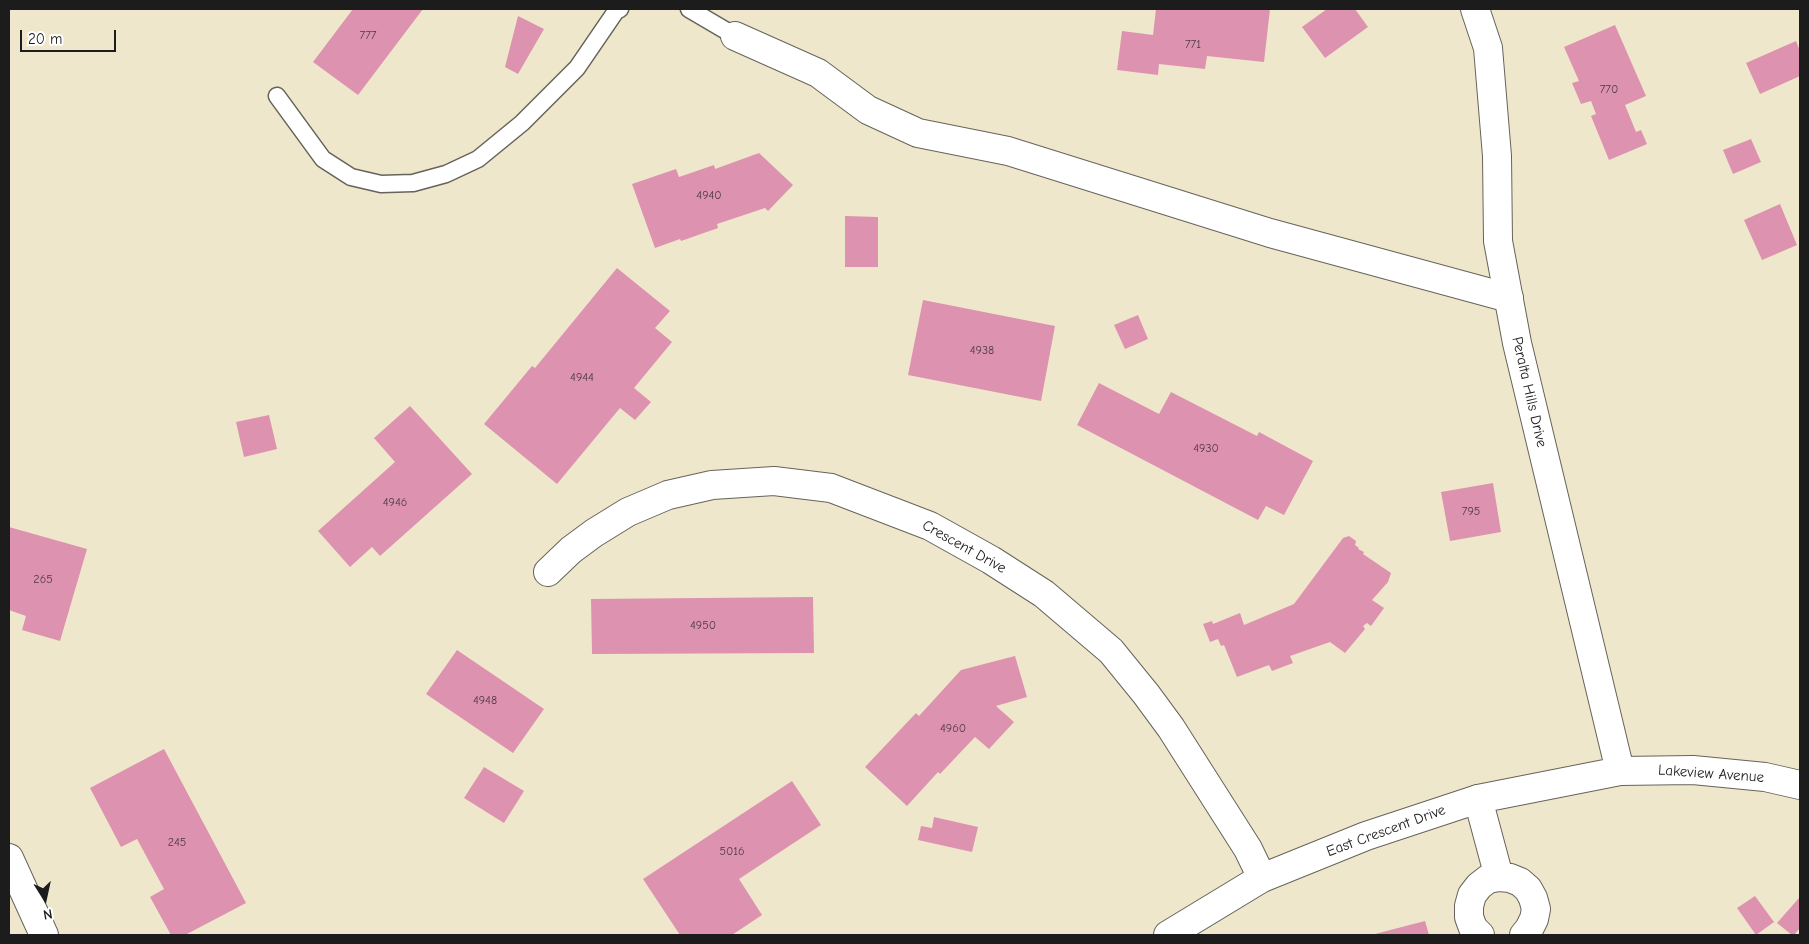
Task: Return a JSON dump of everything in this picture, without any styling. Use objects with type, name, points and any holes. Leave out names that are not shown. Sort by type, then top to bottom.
[{"type":"street","name":"Peralta Hills Drive","points":[[1475,9],[1488,48],[1497,156],[1498,241],[1519,353],[1620,771]]},
{"type":"street","points":[[735,36],[818,72],[868,110],[918,133],[1008,151],[1270,233],[1509,298]]},
{"type":"street","name":"Crescent Drive","points":[[548,572],[570,550],[628,512],[668,495],[712,485],[774,481],[831,488],[930,526],[991,560],[1044,594],[1111,651],[1172,728],[1248,849],[1262,878]]},
{"type":"street","name":"Lakeview Avenue","points":[[1620,771],[1693,770],[1765,777],[1800,785]]},
{"type":"street","name":"East Crescent Drive","points":[[1168,935],[1262,878],[1366,836],[1478,799],[1620,771]]},
{"type":"street","points":[[1478,799],[1500,877]]},
{"type":"street","points":[[9,858],[44,935]]},
{"type":"street","points":[[1480,935],[1473,928],[1468,906],[1472,895],[1479,886],[1488,880],[1500,877],[1520,882],[1528,889],[1533,898],[1536,909],[1534,919],[1524,935]]},
{"type":"lane","points":[[277,96],[323,159],[351,178],[381,184],[413,183],[446,174],[478,159],[522,123],[577,68],[616,11],[620,9]]},
{"type":"lane","points":[[689,9],[735,36]]},
{"type":"building","points":[[353,9],[423,9],[358,95],[313,62]]},
{"type":"building","points":[[1156,9],[1270,9],[1264,62],[1207,56],[1205,69],[1159,64],[1158,75],[1117,70],[1122,31],[1153,35]]},
{"type":"building","points":[[1327,9],[1355,9],[1368,27],[1325,58],[1302,27]]},
{"type":"building","points":[[518,16],[544,29],[518,74],[505,67]]},
{"type":"building","points":[[1615,25],[1646,96],[1625,105],[1636,132],[1641,130],[1647,144],[1609,160],[1591,116],[1596,114],[1591,101],[1581,104],[1572,83],[1579,81],[1564,47]]},
{"type":"building","points":[[1796,41],[1800,51],[1800,76],[1760,94],[1746,63]]},
{"type":"building","points":[[1751,139],[1761,162],[1733,174],[1723,150]]},
{"type":"building","points":[[759,153],[793,185],[768,211],[765,208],[717,224],[718,228],[655,248],[632,184],[676,169],[679,177],[714,165],[715,169]]},
{"type":"building","points":[[1780,204],[1797,245],[1762,260],[1744,220]]},
{"type":"building","points":[[845,216],[878,217],[878,267],[845,267]]},
{"type":"building","points":[[617,268],[670,311],[655,328],[672,342],[634,388],[651,402],[635,420],[620,408],[557,484],[484,424],[532,366],[535,368]]},
{"type":"building","points":[[923,300],[1055,326],[1041,401],[908,375]]},
{"type":"building","points":[[1138,315],[1148,339],[1125,349],[1114,325]]},
{"type":"building","points":[[1099,383],[1159,414],[1171,392],[1257,436],[1259,432],[1313,461],[1284,515],[1266,506],[1258,520],[1077,425]]},
{"type":"building","points":[[410,406],[472,474],[380,556],[372,547],[350,567],[318,531],[395,462],[374,438]]},
{"type":"building","points":[[269,415],[277,449],[244,457],[236,422]]},
{"type":"building","points":[[1493,483],[1501,532],[1450,541],[1441,492]]},
{"type":"building","points":[[9,527],[87,549],[60,641],[22,630],[26,616],[9,610]]},
{"type":"building","points":[[1349,536],[1356,541],[1355,545],[1364,552],[1363,554],[1391,573],[1388,582],[1372,600],[1384,608],[1371,626],[1367,623],[1363,626],[1365,629],[1345,653],[1330,642],[1290,656],[1293,663],[1272,671],[1269,665],[1237,677],[1224,645],[1221,646],[1218,639],[1210,642],[1203,624],[1212,621],[1213,624],[1240,613],[1244,625],[1294,604],[1343,538]]},
{"type":"building","points":[[813,597],[814,653],[592,654],[591,599]]},
{"type":"building","points":[[457,650],[544,709],[513,753],[426,694]]},
{"type":"building","points":[[1015,656],[1027,697],[996,706],[1014,722],[989,749],[975,737],[940,774],[938,772],[907,806],[865,767],[916,713],[919,716],[961,670]]},
{"type":"building","points":[[164,749],[246,903],[185,935],[171,935],[150,897],[164,889],[137,839],[121,847],[90,788]]},
{"type":"building","points":[[484,767],[524,791],[504,823],[464,798]]},
{"type":"building","points":[[792,781],[821,825],[739,879],[762,915],[732,935],[680,935],[643,879]]},
{"type":"building","points":[[934,817],[978,827],[972,852],[918,840],[921,826],[932,828]]},
{"type":"building","points":[[1755,896],[1774,922],[1756,935],[1737,908]]},
{"type":"building","points":[[1799,898],[1800,928],[1792,935],[1777,923]]},
{"type":"building","points":[[1425,921],[1429,935],[1371,935]]}]
